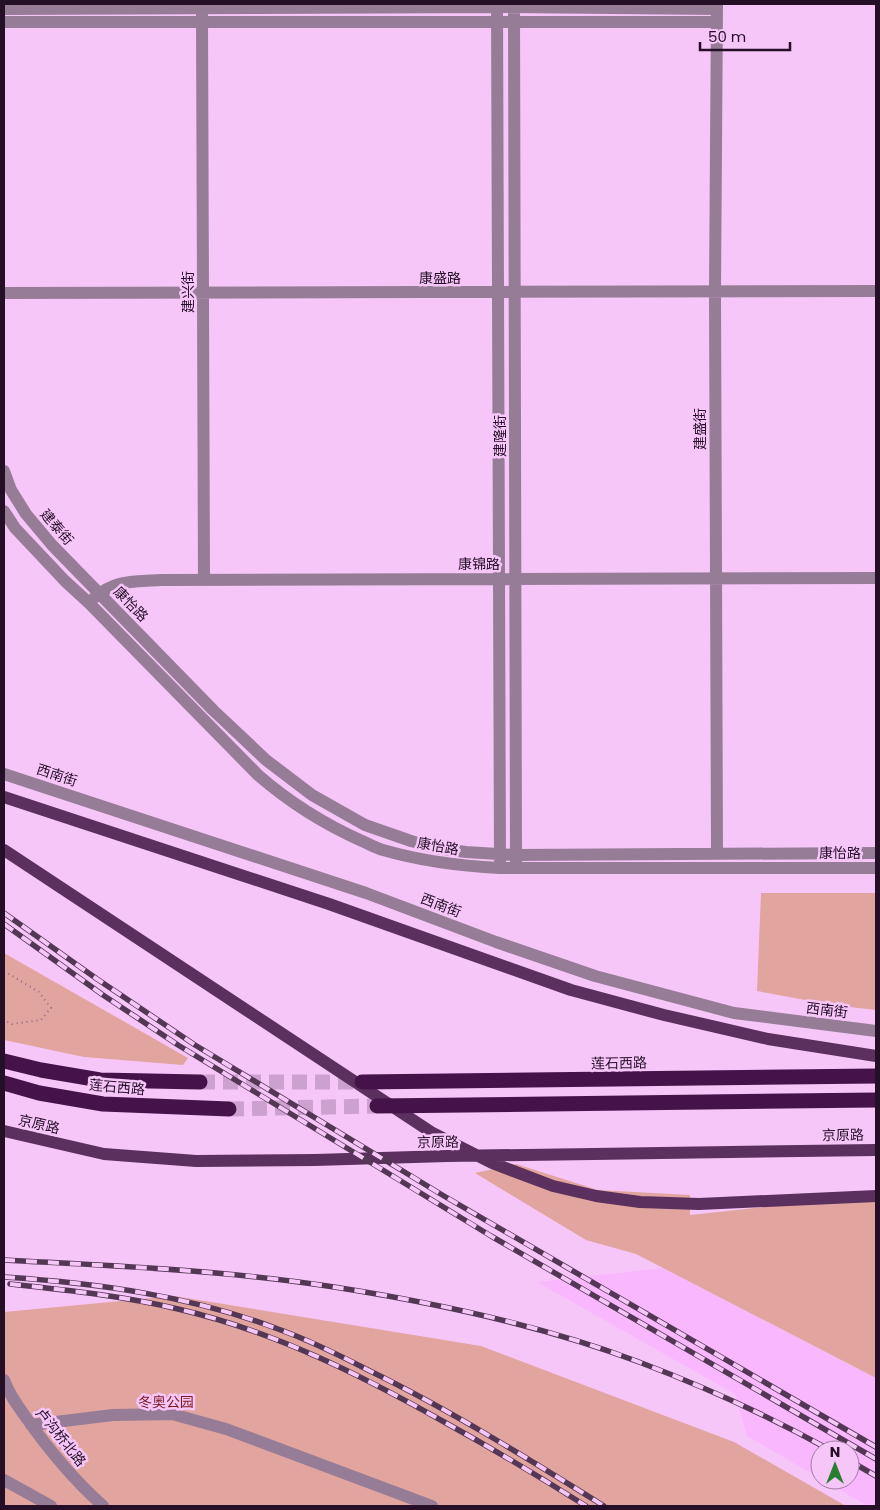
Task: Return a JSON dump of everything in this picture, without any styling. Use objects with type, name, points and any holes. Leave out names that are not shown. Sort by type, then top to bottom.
[{"type":"highway","name":"莲石西路","points":[[4,1061],[41,1070],[100,1080],[200,1082]]},
{"type":"highway","name":"莲石西路","points":[[362,1082],[876,1076]]},
{"type":"highway","name":"莲石西路","points":[[4,1083],[39,1093],[103,1104],[229,1109]]},
{"type":"highway","points":[[377,1106],[876,1100]]},
{"type":"main road","points":[[4,798],[329,904],[571,990],[664,1015],[768,1039],[876,1056]]},
{"type":"main road","points":[[4,850],[430,1132],[492,1163],[553,1186],[596,1196],[640,1202],[699,1204],[876,1196]]},
{"type":"main road","name":"京原路","points":[[4,1131],[104,1154],[196,1161],[876,1150]]},
{"type":"street","points":[[4,9],[202,6],[514,6],[717,12]]},
{"type":"street","name":"建兴街","points":[[202,6],[204,580]]},
{"type":"street","name":"建隆街","points":[[496,6],[500,868]]},
{"type":"street","name":"建隆街","points":[[514,6],[516,862]]},
{"type":"street","points":[[4,22],[514,21],[717,12]]},
{"type":"street","name":"建盛街","points":[[717,12],[715,291],[717,854]]},
{"type":"street","name":"康盛路","points":[[4,294],[876,291]]},
{"type":"street","name":"建泰街","points":[[4,471],[11,490],[26,514],[52,545],[100,594]]},
{"type":"street","points":[[4,511],[15,528],[65,581],[89,603]]},
{"type":"street","name":"康锦路","points":[[89,603],[120,582],[160,580],[876,578]]},
{"type":"street","name":"康怡路","points":[[100,594],[206,703],[260,754],[312,795],[365,825],[437,848],[500,854],[516,862],[876,868]]},
{"type":"street","name":"康怡路","points":[[89,603],[258,775],[294,803],[336,830],[381,849],[417,859],[459,866],[500,868],[516,862],[717,854],[876,854]]},
{"type":"street","name":"西南街","points":[[4,774],[366,893],[496,942],[595,976],[734,1013],[876,1031]]},
{"type":"street","name":"卢沟桥北路","points":[[4,1380],[8,1391],[44,1444],[103,1506]]},
{"type":"street","points":[[31,1425],[113,1415],[172,1414],[226,1429],[432,1506]]},
{"type":"street","points":[[4,1480],[51,1506]]},
{"type":"path","points":[[4,971],[39,992],[51,1008],[41,1020],[12,1024],[4,1020]]},
{"type":"shaded area","points":[[663,1268],[876,1378],[876,1506],[868,1506],[840,1490],[860,1490],[860,1440],[810,1440],[810,1472],[747,1436],[735,1394],[537,1282]]},
{"type":"green space","points":[[761,893],[876,893],[876,1010],[832,1005],[757,991]]},
{"type":"green space","points":[[4,953],[188,1058],[183,1065],[84,1057],[4,1040]]},
{"type":"green space","points":[[516,1164],[598,1190],[690,1195],[690,1215],[876,1195],[876,1378],[636,1254],[586,1240],[475,1173]]},
{"type":"green space","name":"冬奥公园","points":[[174,1296],[481,1346],[734,1442],[810,1485],[810,1490],[818,1490],[846,1506],[4,1506],[4,1312]]},
{"type":"tunnel","points":[[200,1082],[362,1082]]},
{"type":"tunnel","points":[[229,1109],[377,1106]]},
{"type":"railway","points":[[4,913],[195,1045],[444,1196],[876,1447]]},
{"type":"railway","points":[[4,924],[103,995],[178,1045],[491,1236],[876,1459]]},
{"type":"railway","points":[[4,1260],[169,1269],[252,1276],[334,1287],[450,1308],[527,1326],[639,1362],[712,1392],[812,1440]]},
{"type":"railway","points":[[4,1277],[109,1287],[143,1293],[212,1308],[290,1333],[335,1353],[429,1401],[517,1452],[604,1506]]},
{"type":"railway","points":[[10,1284],[157,1304],[214,1318],[283,1342],[316,1356],[414,1405],[499,1453],[586,1506]]},
{"type":"railway","points":[[860,1467],[876,1476]]}]
